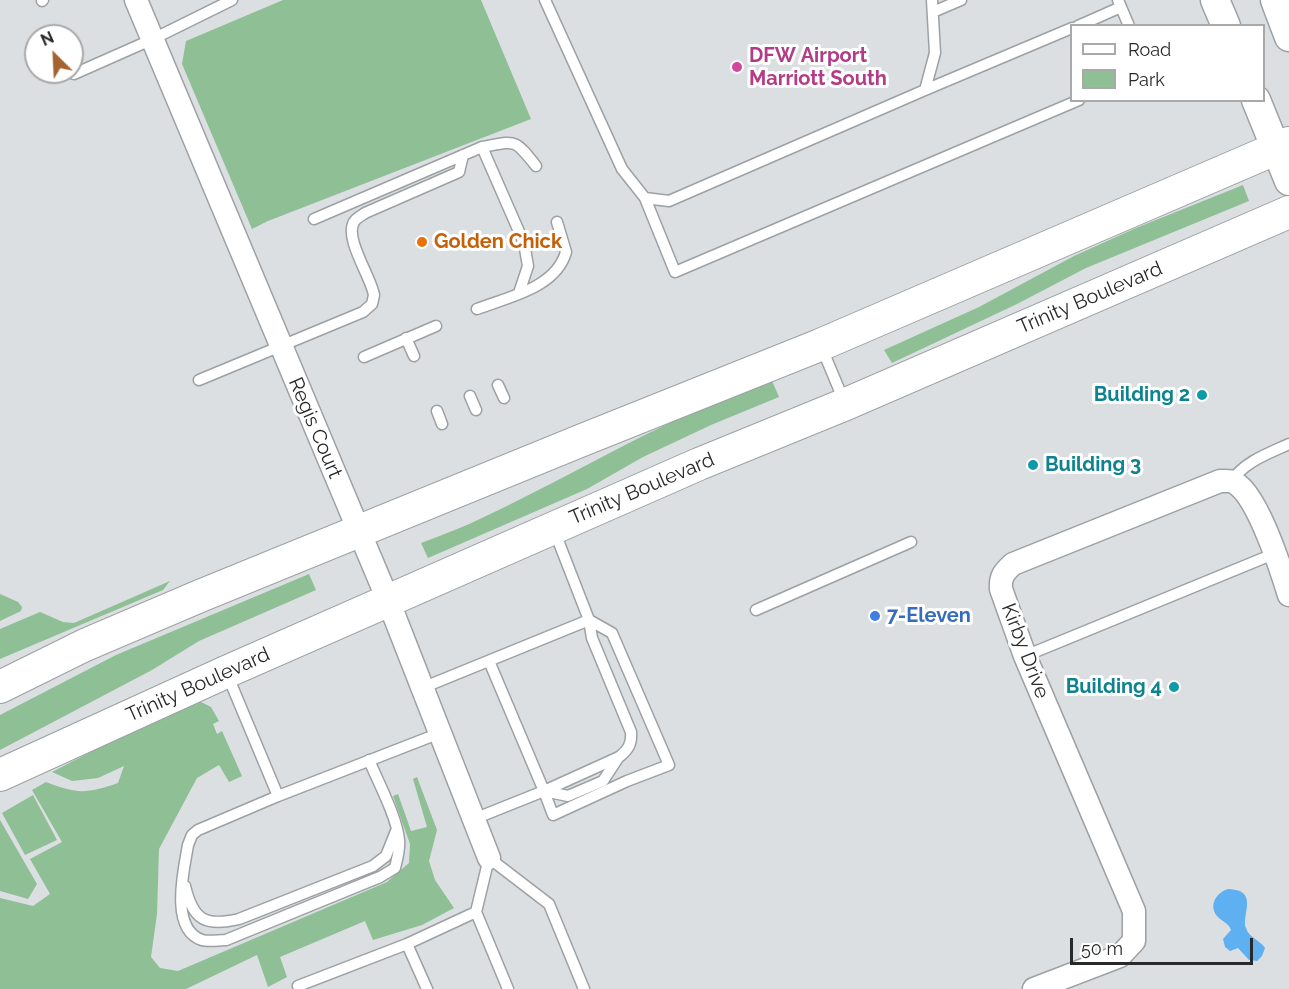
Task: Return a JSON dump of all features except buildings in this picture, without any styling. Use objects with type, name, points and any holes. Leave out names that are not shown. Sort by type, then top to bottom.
[{"type":"main road","points":[[0,687],[85,645],[359,531],[820,345],[1282,145]]},
{"type":"main road","name":"Trinity Boulevard","points":[[0,775],[226,672],[699,464],[846,404],[1289,212]]},
{"type":"street","name":"Regis Court","points":[[136,0],[388,600],[489,858]]},
{"type":"street","points":[[1215,0],[1225,24]]},
{"type":"street","points":[[1275,0],[1289,38]]},
{"type":"street","points":[[1257,102],[1282,145],[1289,181]]},
{"type":"street","points":[[1231,480],[1240,486],[1251,502],[1276,553],[1289,595]]},
{"type":"street","name":"Kirby Drive","points":[[1034,989],[1120,956],[1134,941],[1134,911],[1025,656],[1001,589],[1000,582],[1003,572],[1013,564],[1220,481],[1231,480]]},
{"type":"lane","points":[[545,0],[622,169],[645,198],[675,272],[1074,102]]},
{"type":"lane","points":[[925,90],[935,53],[932,6],[961,0]]},
{"type":"lane","points":[[84,70],[153,39],[228,1]]},
{"type":"lane","points":[[1082,24],[1120,4],[1128,24]]},
{"type":"lane","points":[[645,198],[669,201],[1070,28]]},
{"type":"lane","points":[[314,219],[482,147],[509,142],[521,147],[536,166]]},
{"type":"lane","points":[[482,147],[524,243],[528,266],[519,293]]},
{"type":"lane","points":[[199,380],[363,312],[372,304],[374,295],[352,240],[351,228],[355,220],[365,213],[459,172],[463,155]]},
{"type":"lane","points":[[477,309],[544,282],[557,271],[566,252],[557,222]]},
{"type":"lane","points":[[364,357],[436,326]]},
{"type":"lane","points":[[406,338],[414,357]]},
{"type":"lane","points":[[820,345],[846,404]]},
{"type":"lane","points":[[498,385],[504,398]]},
{"type":"lane","points":[[470,396],[476,410]]},
{"type":"lane","points":[[437,411],[442,424]]},
{"type":"lane","points":[[1231,480],[1249,462],[1289,444]]},
{"type":"lane","points":[[474,819],[619,757],[628,750],[632,740],[631,732],[592,638],[589,620],[553,528]]},
{"type":"lane","points":[[756,610],[911,542]]},
{"type":"lane","points":[[1025,656],[1276,553]]},
{"type":"lane","points":[[422,688],[589,620]]},
{"type":"lane","points":[[489,661],[553,815],[669,765],[612,633],[589,620]]},
{"type":"lane","points":[[226,672],[278,796]]},
{"type":"lane","points":[[369,760],[397,828],[399,854],[395,868],[380,877],[226,940],[202,940],[193,934],[185,923],[180,906],[188,845],[192,835],[198,830],[278,796],[369,760],[440,733]]},
{"type":"lane","points":[[183,877],[189,903],[196,915],[223,923],[239,919],[373,866],[386,856],[397,828]]},
{"type":"lane","points":[[508,989],[476,912],[489,858],[549,904],[584,989]]},
{"type":"lane","points":[[298,986],[407,944],[476,912]]},
{"type":"lane","points":[[407,944],[427,989]]},
{"type":"green space","points":[[283,0],[481,0],[531,119],[252,229],[182,64],[186,41]]},
{"type":"green space","points":[[1243,185],[1249,201],[1086,268],[1017,304],[892,363],[884,350],[979,307],[1074,256],[1136,228]]},
{"type":"green space","points":[[772,381],[779,397],[711,425],[643,457],[587,489],[428,558],[421,543],[520,500],[698,410]]},
{"type":"green space","points":[[309,574],[316,590],[199,641],[152,670],[0,750],[0,715],[116,655]]},
{"type":"green space","points":[[170,581],[163,590],[0,659],[0,629],[40,612],[63,622],[74,623]]},
{"type":"green space","points":[[0,594],[18,602],[22,607],[21,611],[0,621]]},
{"type":"green space","points":[[199,701],[211,707],[219,721],[213,724],[217,734],[222,731],[242,776],[229,782],[219,765],[197,778],[159,849],[157,914],[151,957],[160,968],[178,971],[387,882],[409,863],[410,844],[393,796],[398,794],[411,831],[427,827],[413,779],[417,777],[437,830],[429,861],[435,880],[454,908],[422,925],[373,940],[365,921],[280,957],[287,977],[268,987],[257,955],[186,989],[0,989],[0,898],[33,906],[50,894],[30,859],[62,842],[32,790],[46,782],[66,789],[82,791],[118,783],[124,766],[98,778],[72,781],[52,772],[177,707]]},
{"type":"green space","points":[[33,795],[57,840],[25,855],[2,813]]},
{"type":"green space","points":[[0,820],[37,884],[28,899],[0,891]]},
{"type":"water","points":[[1228,889],[1238,890],[1246,898],[1246,928],[1265,948],[1257,961],[1249,960],[1238,948],[1230,951],[1225,947],[1223,939],[1231,930],[1217,916],[1213,908],[1217,896]]},
{"type":"place","name":"DFW Airport Marriott South","points":[[737,67]]},
{"type":"place","name":"Golden Chick","points":[[422,242]]},
{"type":"place","name":"Building 2","points":[[1202,395]]},
{"type":"place","name":"Building 3","points":[[1033,465]]},
{"type":"place","name":"7-Eleven","points":[[875,616]]},
{"type":"place","name":"Building 4","points":[[1174,687]]}]
